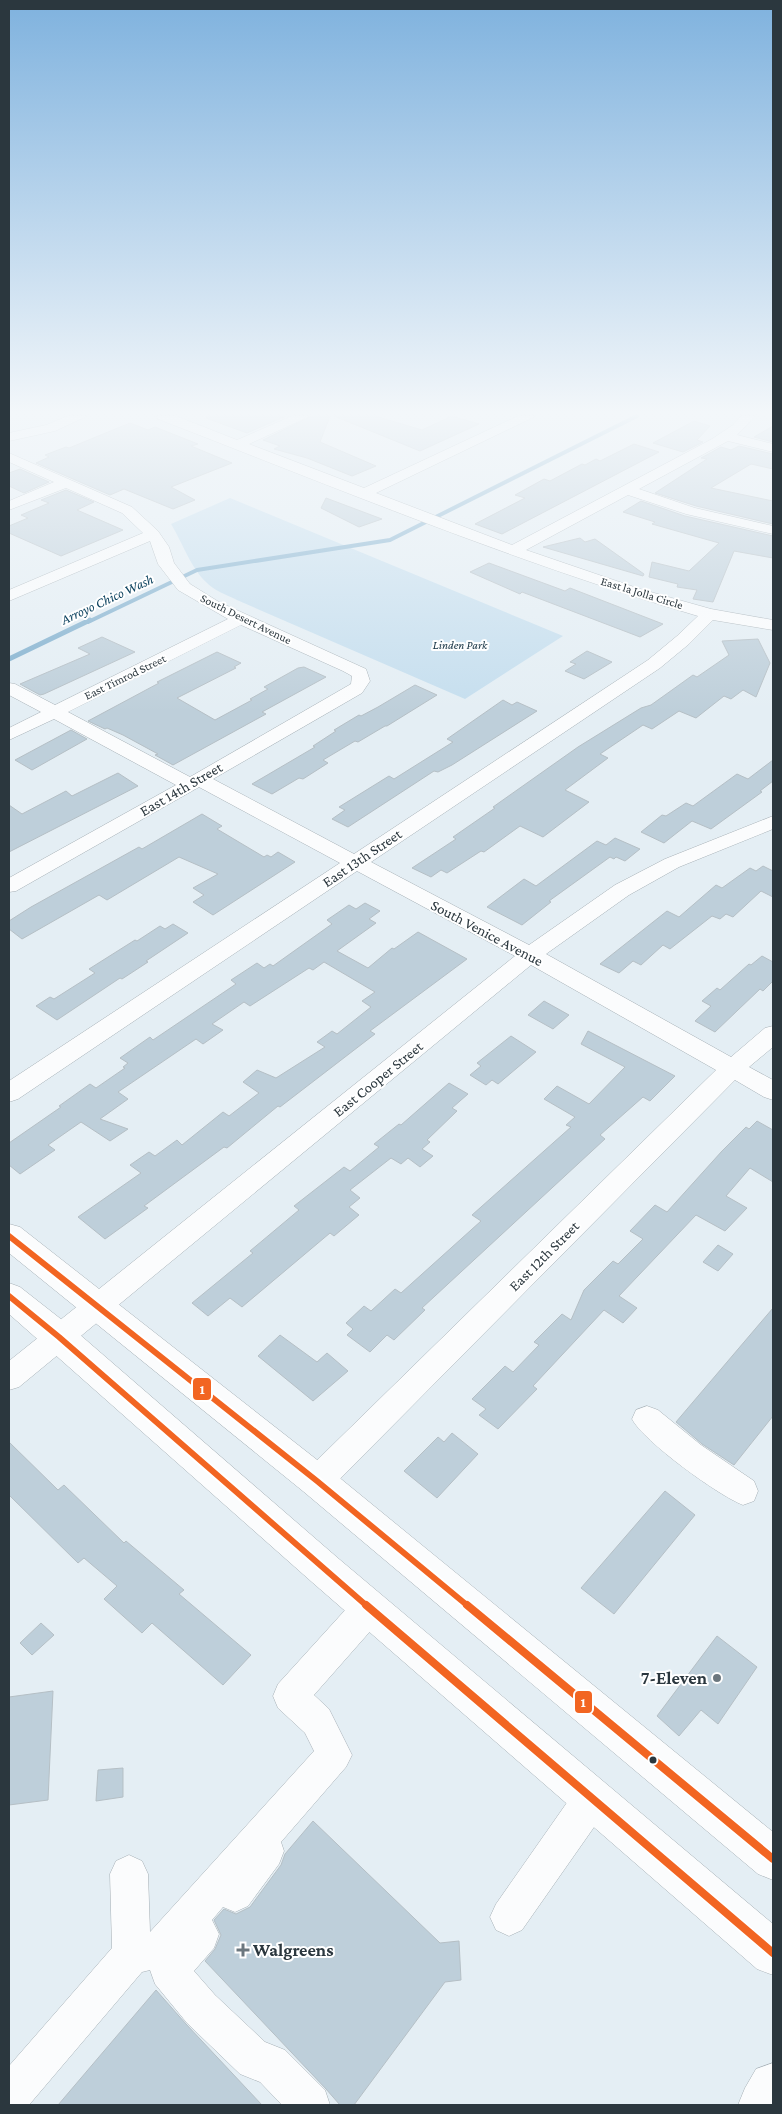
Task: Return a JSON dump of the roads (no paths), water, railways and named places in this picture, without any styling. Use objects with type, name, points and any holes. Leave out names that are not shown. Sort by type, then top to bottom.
[{"type":"main road","points":[[9,1236],[317,1481],[773,1859]]},
{"type":"main road","points":[[9,1296],[59,1337],[369,1608],[593,1797],[773,1953]]},
{"type":"main road","points":[[762,2105],[773,2086]]},
{"type":"street","name":"South Desert Avenue","points":[[132,515],[153,534],[161,547],[166,564],[184,587],[241,619],[360,673],[362,680],[360,687],[353,691]]},
{"type":"street","name":"East la Jolla Circle","points":[[417,515],[513,551],[709,614],[773,625]]},
{"type":"street","points":[[513,551],[580,515]]},
{"type":"street","points":[[707,515],[773,530]]},
{"type":"street","points":[[9,596],[153,534]]},
{"type":"street","name":"East 13th Street","points":[[9,1093],[654,664],[683,640],[709,614]]},
{"type":"street","name":"East Timrod Street","points":[[9,735],[241,619]]},
{"type":"street","name":"South Venice Avenue","points":[[9,688],[354,863],[530,955],[773,1091]]},
{"type":"street","name":"East 14th Street","points":[[9,886],[353,691]]},
{"type":"street","name":"East Cooper Street","points":[[9,1378],[530,955],[622,890],[672,863],[773,822]]},
{"type":"street","name":"East 12th Street","points":[[317,1481],[733,1068],[773,1034]]},
{"type":"street","points":[[647,1419],[690,1454],[743,1491]]},
{"type":"street","points":[[338,1759],[317,1720],[290,1696],[369,1608]]},
{"type":"street","points":[[235,1893],[282,1829],[338,1759]]},
{"type":"street","points":[[9,2098],[154,1958],[338,1759]]},
{"type":"street","points":[[509,1917],[593,1797]]},
{"type":"street","points":[[129,1874],[154,1958],[254,2060],[271,2064],[310,2105]]},
{"type":"street","points":[[154,1958],[200,1934]]},
{"type":"waterway","name":"Arroyo Chico Wash","points":[[88,622],[197,570],[390,540],[440,515]]},
{"type":"waterway","name":"Arroyo Chico Wash","points":[[9,659],[90,620]]},
{"type":"place","name":"7-Eleven","points":[[717,1678]]},
{"type":"place","name":"Walgreens","points":[[243,1950]]},
{"type":"park label","name":"Linden Park","points":[[460,645]]}]
